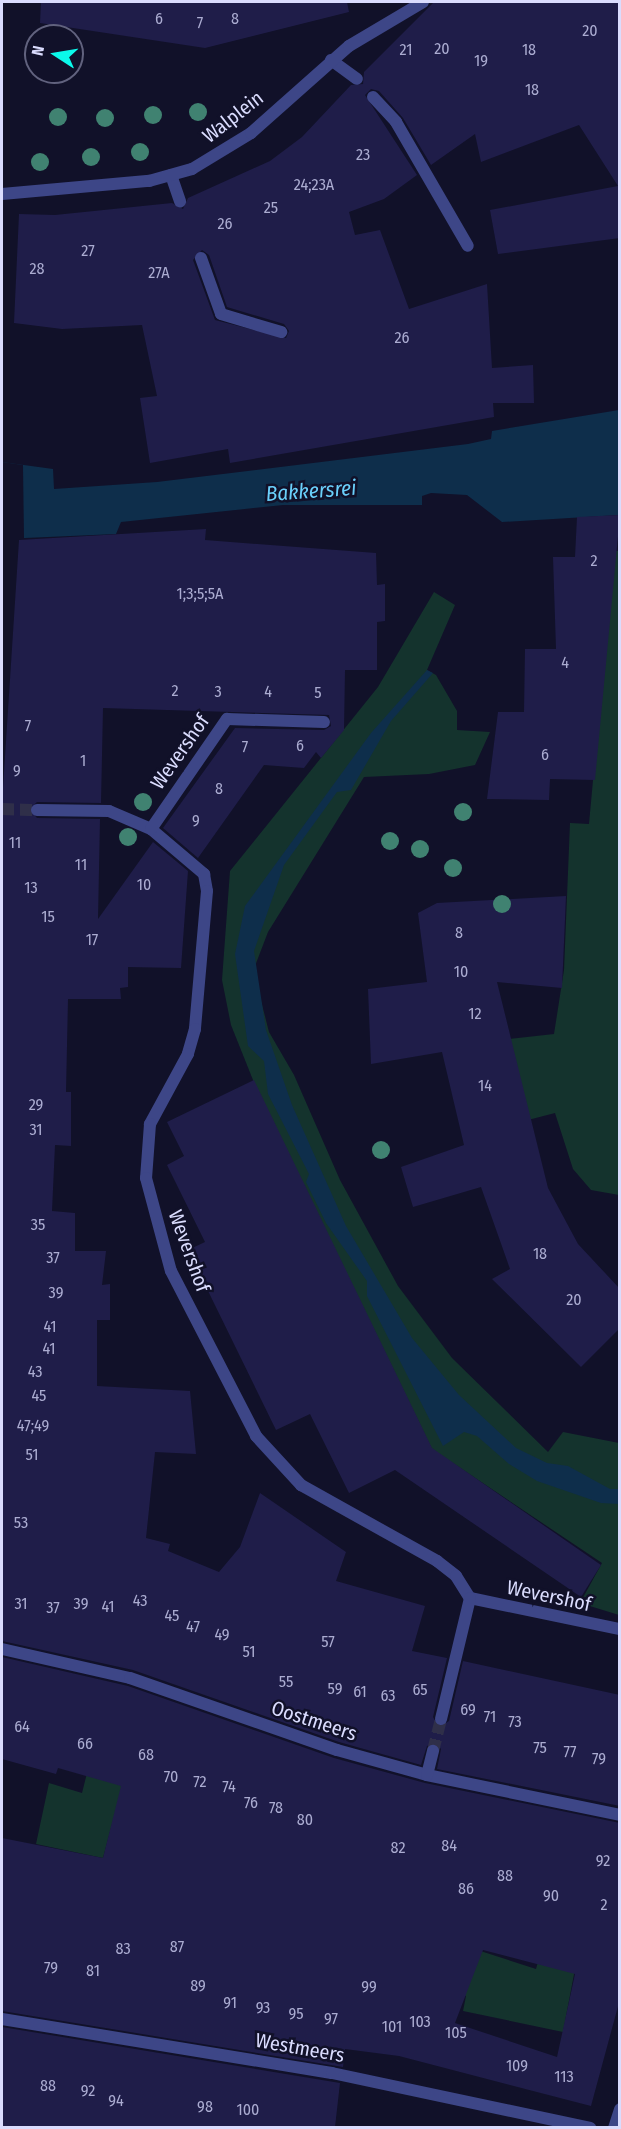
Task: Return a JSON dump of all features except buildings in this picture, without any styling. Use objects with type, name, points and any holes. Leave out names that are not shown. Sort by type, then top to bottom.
[{"type":"street","name":"Walplein","points":[[2,194],[171,175],[229,149],[331,60],[423,2]]},
{"type":"street","points":[[331,60],[357,79]]},
{"type":"street","points":[[373,97],[396,122],[468,246]]},
{"type":"street","points":[[171,175],[180,201]]},
{"type":"street","points":[[201,258],[221,314],[281,332]]},
{"type":"street","name":"Wevershof","points":[[151,829],[227,718],[324,722]]},
{"type":"street","name":"Wevershof","points":[[37,810],[109,811],[151,829],[195,863],[204,874],[207,891],[195,1029],[176,1079],[157,1104],[147,1144],[146,1178],[171,1271],[227,1384],[256,1436],[278,1463],[328,1503],[437,1561],[456,1576],[470,1598],[620,1629]]},
{"type":"street","points":[[441,1719],[470,1598]]},
{"type":"street","name":"Oostmeers","points":[[2,1649],[130,1678],[337,1750],[427,1775],[620,1815]]},
{"type":"street","points":[[427,1775],[433,1751]]},
{"type":"street","name":"Westmeers","points":[[2,2019],[332,2073],[590,2127]]},
{"type":"street","points":[[614,2127],[620,2109]]},
{"type":"green space","points":[[614,551],[619,551],[619,1195],[591,1190],[573,1169],[555,1113],[528,1120],[509,1039],[554,1034],[564,970],[570,823],[589,824]]},
{"type":"green space","points":[[434,592],[455,605],[427,670],[436,675],[457,711],[457,730],[490,732],[475,765],[429,774],[364,777],[268,932],[255,966],[257,985],[269,1032],[294,1075],[340,1180],[398,1286],[452,1358],[548,1452],[563,1432],[619,1443],[619,1615],[580,1603],[602,1563],[432,1449],[253,1080],[231,1025],[222,980],[230,871],[378,687]]},
{"type":"green space","points":[[88,1769],[124,1779],[103,1858],[36,1844],[49,1783],[82,1793]]},
{"type":"green space","points":[[468,1947],[536,1969],[538,1962],[575,1969],[563,2032],[463,2011],[466,1996],[443,1987]]},
{"type":"water","name":"Bakkersrei","points":[[619,410],[619,515],[502,522],[467,495],[431,493],[422,496],[422,505],[283,505],[121,522],[116,534],[2,539],[2,462],[53,469],[54,489],[157,482],[468,444],[491,439],[492,431]]},
{"type":"water","points":[[427,670],[433,673],[391,721],[351,790],[337,792],[284,865],[254,951],[266,1030],[292,1105],[346,1226],[412,1338],[459,1395],[516,1448],[547,1463],[568,1466],[610,1489],[619,1489],[619,1504],[601,1503],[537,1481],[509,1464],[477,1436],[464,1432],[443,1446],[367,1296],[367,1281],[326,1223],[306,1182],[309,1174],[268,1094],[264,1061],[248,1046],[235,954],[245,906],[371,733]]},
{"type":"pier","points":[[2,462],[23,465],[24,539],[2,539]]},
{"type":"tunnel","points":[[2,809],[37,810]]},
{"type":"tunnel","points":[[433,1751],[441,1719]]}]
